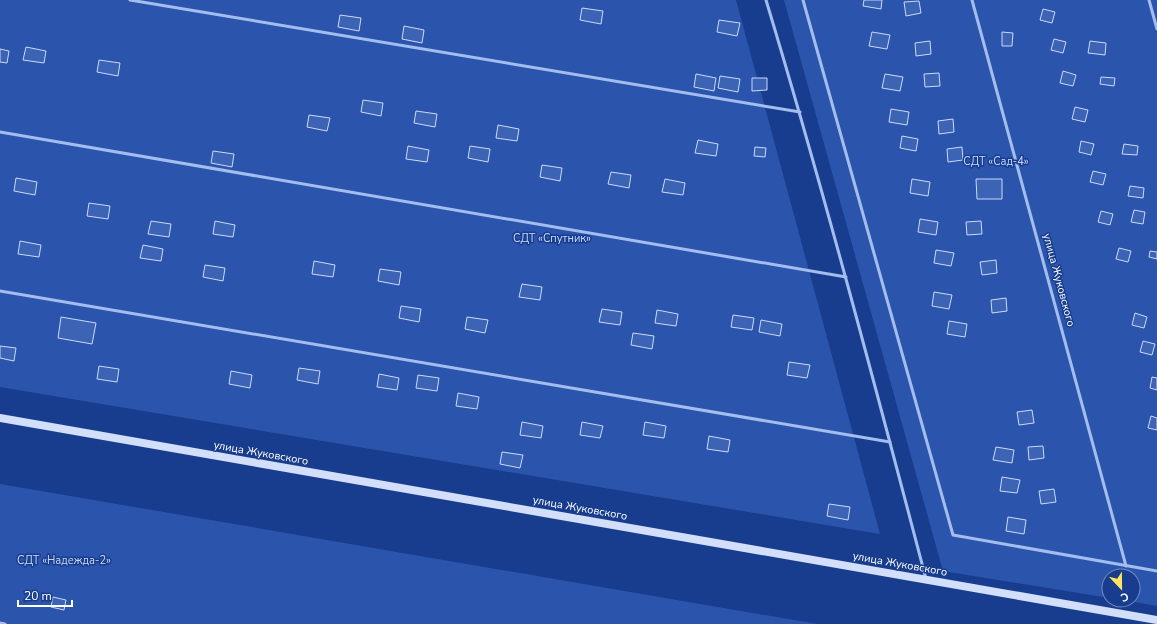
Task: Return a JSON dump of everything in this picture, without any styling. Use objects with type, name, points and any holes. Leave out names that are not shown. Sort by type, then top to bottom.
[{"type":"main road","name":"улица Жуковского","points":[[0,418],[1157,620]]},
{"type":"lane","points":[[130,0],[800,112]]},
{"type":"lane","points":[[766,0],[800,112],[846,277],[926,580]]},
{"type":"lane","points":[[803,0],[953,535],[1157,571]]},
{"type":"lane","name":"улица Жуковского","points":[[972,0],[1126,566]]},
{"type":"lane","points":[[1149,0],[1157,29]]},
{"type":"lane","points":[[0,132],[846,277]]},
{"type":"lane","points":[[0,291],[890,442]]},
{"type":"lane","points":[[0,623],[5,624]]},
{"type":"green space","name":"СДТ «Спутник»","points":[[0,0],[736,0],[880,534],[0,387]]},
{"type":"green space","name":"СДТ «Сад-4»","points":[[784,0],[1157,0],[1157,606],[1141,603],[1141,568],[1101,568],[1101,597],[943,571]]},
{"type":"green space","name":"СДТ «Надежда-2»","points":[[0,484],[817,624],[0,624]]},
{"type":"building","points":[[864,0],[882,0],[881,9],[863,6]]},
{"type":"building","points":[[919,1],[921,13],[906,16],[904,2]]},
{"type":"building","points":[[582,8],[603,11],[601,24],[580,20]]},
{"type":"building","points":[[1043,9],[1055,12],[1052,23],[1040,20]]},
{"type":"building","points":[[340,15],[361,18],[359,31],[338,27]]},
{"type":"building","points":[[719,20],[740,23],[737,36],[717,32]]},
{"type":"building","points":[[404,26],[424,30],[422,43],[402,39]]},
{"type":"building","points":[[872,32],[890,35],[887,49],[869,46]]},
{"type":"building","points":[[1002,32],[1013,33],[1012,46],[1002,46]]},
{"type":"building","points":[[1054,39],[1066,42],[1063,53],[1051,50]]},
{"type":"building","points":[[930,41],[931,54],[916,56],[915,43]]},
{"type":"building","points":[[1090,41],[1106,43],[1105,55],[1088,53]]},
{"type":"building","points":[[26,47],[46,51],[44,63],[23,60]]},
{"type":"building","points":[[0,49],[9,51],[7,63],[0,62]]},
{"type":"building","points":[[99,60],[120,63],[118,76],[97,72]]},
{"type":"building","points":[[1063,71],[1076,75],[1073,86],[1060,83]]},
{"type":"building","points":[[939,73],[940,86],[925,87],[924,74]]},
{"type":"building","points":[[696,74],[716,78],[714,91],[694,87]]},
{"type":"building","points":[[885,74],[903,77],[900,91],[882,88]]},
{"type":"building","points":[[720,76],[740,79],[738,92],[718,88]]},
{"type":"building","points":[[1101,77],[1115,78],[1114,86],[1100,84]]},
{"type":"building","points":[[752,78],[767,78],[767,90],[752,91]]},
{"type":"building","points":[[363,100],[383,103],[381,116],[361,112]]},
{"type":"building","points":[[1075,107],[1088,110],[1085,122],[1072,119]]},
{"type":"building","points":[[891,109],[909,112],[907,125],[889,122]]},
{"type":"building","points":[[416,111],[437,114],[435,127],[414,123]]},
{"type":"building","points":[[309,115],[330,118],[327,131],[307,127]]},
{"type":"building","points":[[953,119],[954,132],[939,134],[938,121]]},
{"type":"building","points":[[498,125],[519,129],[517,141],[496,138]]},
{"type":"building","points":[[902,136],[918,139],[916,151],[900,148]]},
{"type":"building","points":[[698,140],[718,144],[716,156],[695,153]]},
{"type":"building","points":[[1081,141],[1094,144],[1091,155],[1079,152]]},
{"type":"building","points":[[1124,144],[1138,146],[1137,155],[1122,154]]},
{"type":"building","points":[[408,146],[429,150],[427,162],[406,159]]},
{"type":"building","points":[[470,146],[490,149],[488,162],[468,158]]},
{"type":"building","points":[[755,147],[766,148],[765,157],[754,156]]},
{"type":"building","points":[[962,147],[963,160],[948,162],[947,149]]},
{"type":"building","points":[[213,151],[234,154],[232,167],[211,163]]},
{"type":"building","points":[[542,165],[562,168],[560,181],[540,177]]},
{"type":"building","points":[[1093,171],[1106,174],[1103,185],[1090,182]]},
{"type":"building","points":[[611,172],[631,175],[629,188],[608,184]]},
{"type":"building","points":[[16,178],[37,182],[35,195],[14,191]]},
{"type":"building","points":[[665,179],[685,183],[683,195],[662,192]]},
{"type":"building","points":[[912,179],[930,182],[928,196],[910,193]]},
{"type":"building","points":[[976,179],[1002,179],[1002,199],[977,199]]},
{"type":"building","points":[[1130,186],[1144,188],[1143,198],[1128,196]]},
{"type":"building","points":[[89,203],[110,206],[108,219],[87,216]]},
{"type":"building","points":[[1134,210],[1145,212],[1143,224],[1131,222]]},
{"type":"building","points":[[1101,211],[1113,214],[1110,225],[1098,222]]},
{"type":"building","points":[[920,219],[938,222],[936,235],[918,232]]},
{"type":"building","points":[[151,221],[171,224],[169,237],[148,234]]},
{"type":"building","points":[[215,221],[235,225],[233,237],[213,234]]},
{"type":"building","points":[[981,221],[982,234],[967,235],[966,222]]},
{"type":"building","points":[[20,241],[41,245],[39,257],[18,254]]},
{"type":"building","points":[[143,245],[163,249],[161,261],[140,258]]},
{"type":"building","points":[[1119,248],[1131,251],[1128,262],[1116,259]]},
{"type":"building","points":[[936,250],[954,253],[951,266],[934,263]]},
{"type":"building","points":[[1150,251],[1157,252],[1157,259],[1149,257]]},
{"type":"building","points":[[996,260],[997,273],[982,275],[980,262]]},
{"type":"building","points":[[314,261],[335,265],[333,277],[312,274]]},
{"type":"building","points":[[205,265],[225,268],[223,281],[203,277]]},
{"type":"building","points":[[380,269],[401,272],[399,285],[378,281]]},
{"type":"building","points":[[522,284],[542,287],[540,300],[519,297]]},
{"type":"building","points":[[934,292],[952,295],[949,309],[932,306]]},
{"type":"building","points":[[1006,298],[1007,311],[992,313],[991,300]]},
{"type":"building","points":[[401,306],[421,309],[419,322],[399,318]]},
{"type":"building","points":[[602,309],[622,312],[620,325],[599,322]]},
{"type":"building","points":[[657,310],[678,314],[676,326],[655,323]]},
{"type":"building","points":[[1135,313],[1147,317],[1144,328],[1132,325]]},
{"type":"building","points":[[733,315],[754,318],[752,330],[731,327]]},
{"type":"building","points":[[61,317],[96,323],[92,344],[58,338]]},
{"type":"building","points":[[467,317],[488,320],[485,333],[465,329]]},
{"type":"building","points":[[761,320],[782,324],[780,336],[759,332]]},
{"type":"building","points":[[949,321],[967,324],[965,337],[947,334]]},
{"type":"building","points":[[633,333],[654,336],[652,349],[631,345]]},
{"type":"building","points":[[1143,341],[1155,344],[1152,355],[1140,352]]},
{"type":"building","points":[[0,346],[16,348],[14,361],[0,358]]},
{"type":"building","points":[[789,362],[810,365],[807,378],[787,375]]},
{"type":"building","points":[[99,366],[119,369],[117,382],[97,379]]},
{"type":"building","points":[[299,368],[320,371],[318,384],[297,380]]},
{"type":"building","points":[[231,371],[252,375],[250,388],[229,384]]},
{"type":"building","points":[[379,374],[399,378],[397,390],[377,387]]},
{"type":"building","points":[[418,375],[439,378],[437,391],[416,388]]},
{"type":"building","points":[[1152,377],[1157,378],[1157,390],[1150,388]]},
{"type":"building","points":[[458,393],[479,397],[477,409],[456,406]]},
{"type":"building","points":[[1032,410],[1034,423],[1019,425],[1017,412]]},
{"type":"building","points":[[1151,416],[1157,418],[1157,430],[1148,428]]},
{"type":"building","points":[[522,422],[543,426],[541,438],[520,435]]},
{"type":"building","points":[[582,422],[603,426],[600,438],[580,435]]},
{"type":"building","points":[[645,422],[666,426],[664,438],[643,435]]},
{"type":"building","points":[[709,436],[730,440],[728,452],[707,449]]},
{"type":"building","points":[[1043,446],[1044,458],[1029,460],[1028,447]]},
{"type":"building","points":[[996,447],[1014,450],[1012,463],[993,460]]},
{"type":"building","points":[[502,452],[523,455],[520,468],[500,464]]},
{"type":"building","points":[[1002,477],[1020,480],[1017,493],[1000,491]]},
{"type":"building","points":[[1054,489],[1056,502],[1041,504],[1039,491]]},
{"type":"building","points":[[829,504],[850,507],[848,520],[827,516]]},
{"type":"building","points":[[1008,517],[1026,520],[1024,534],[1006,531]]},
{"type":"building","points":[[53,597],[66,600],[64,610],[51,607]]}]
